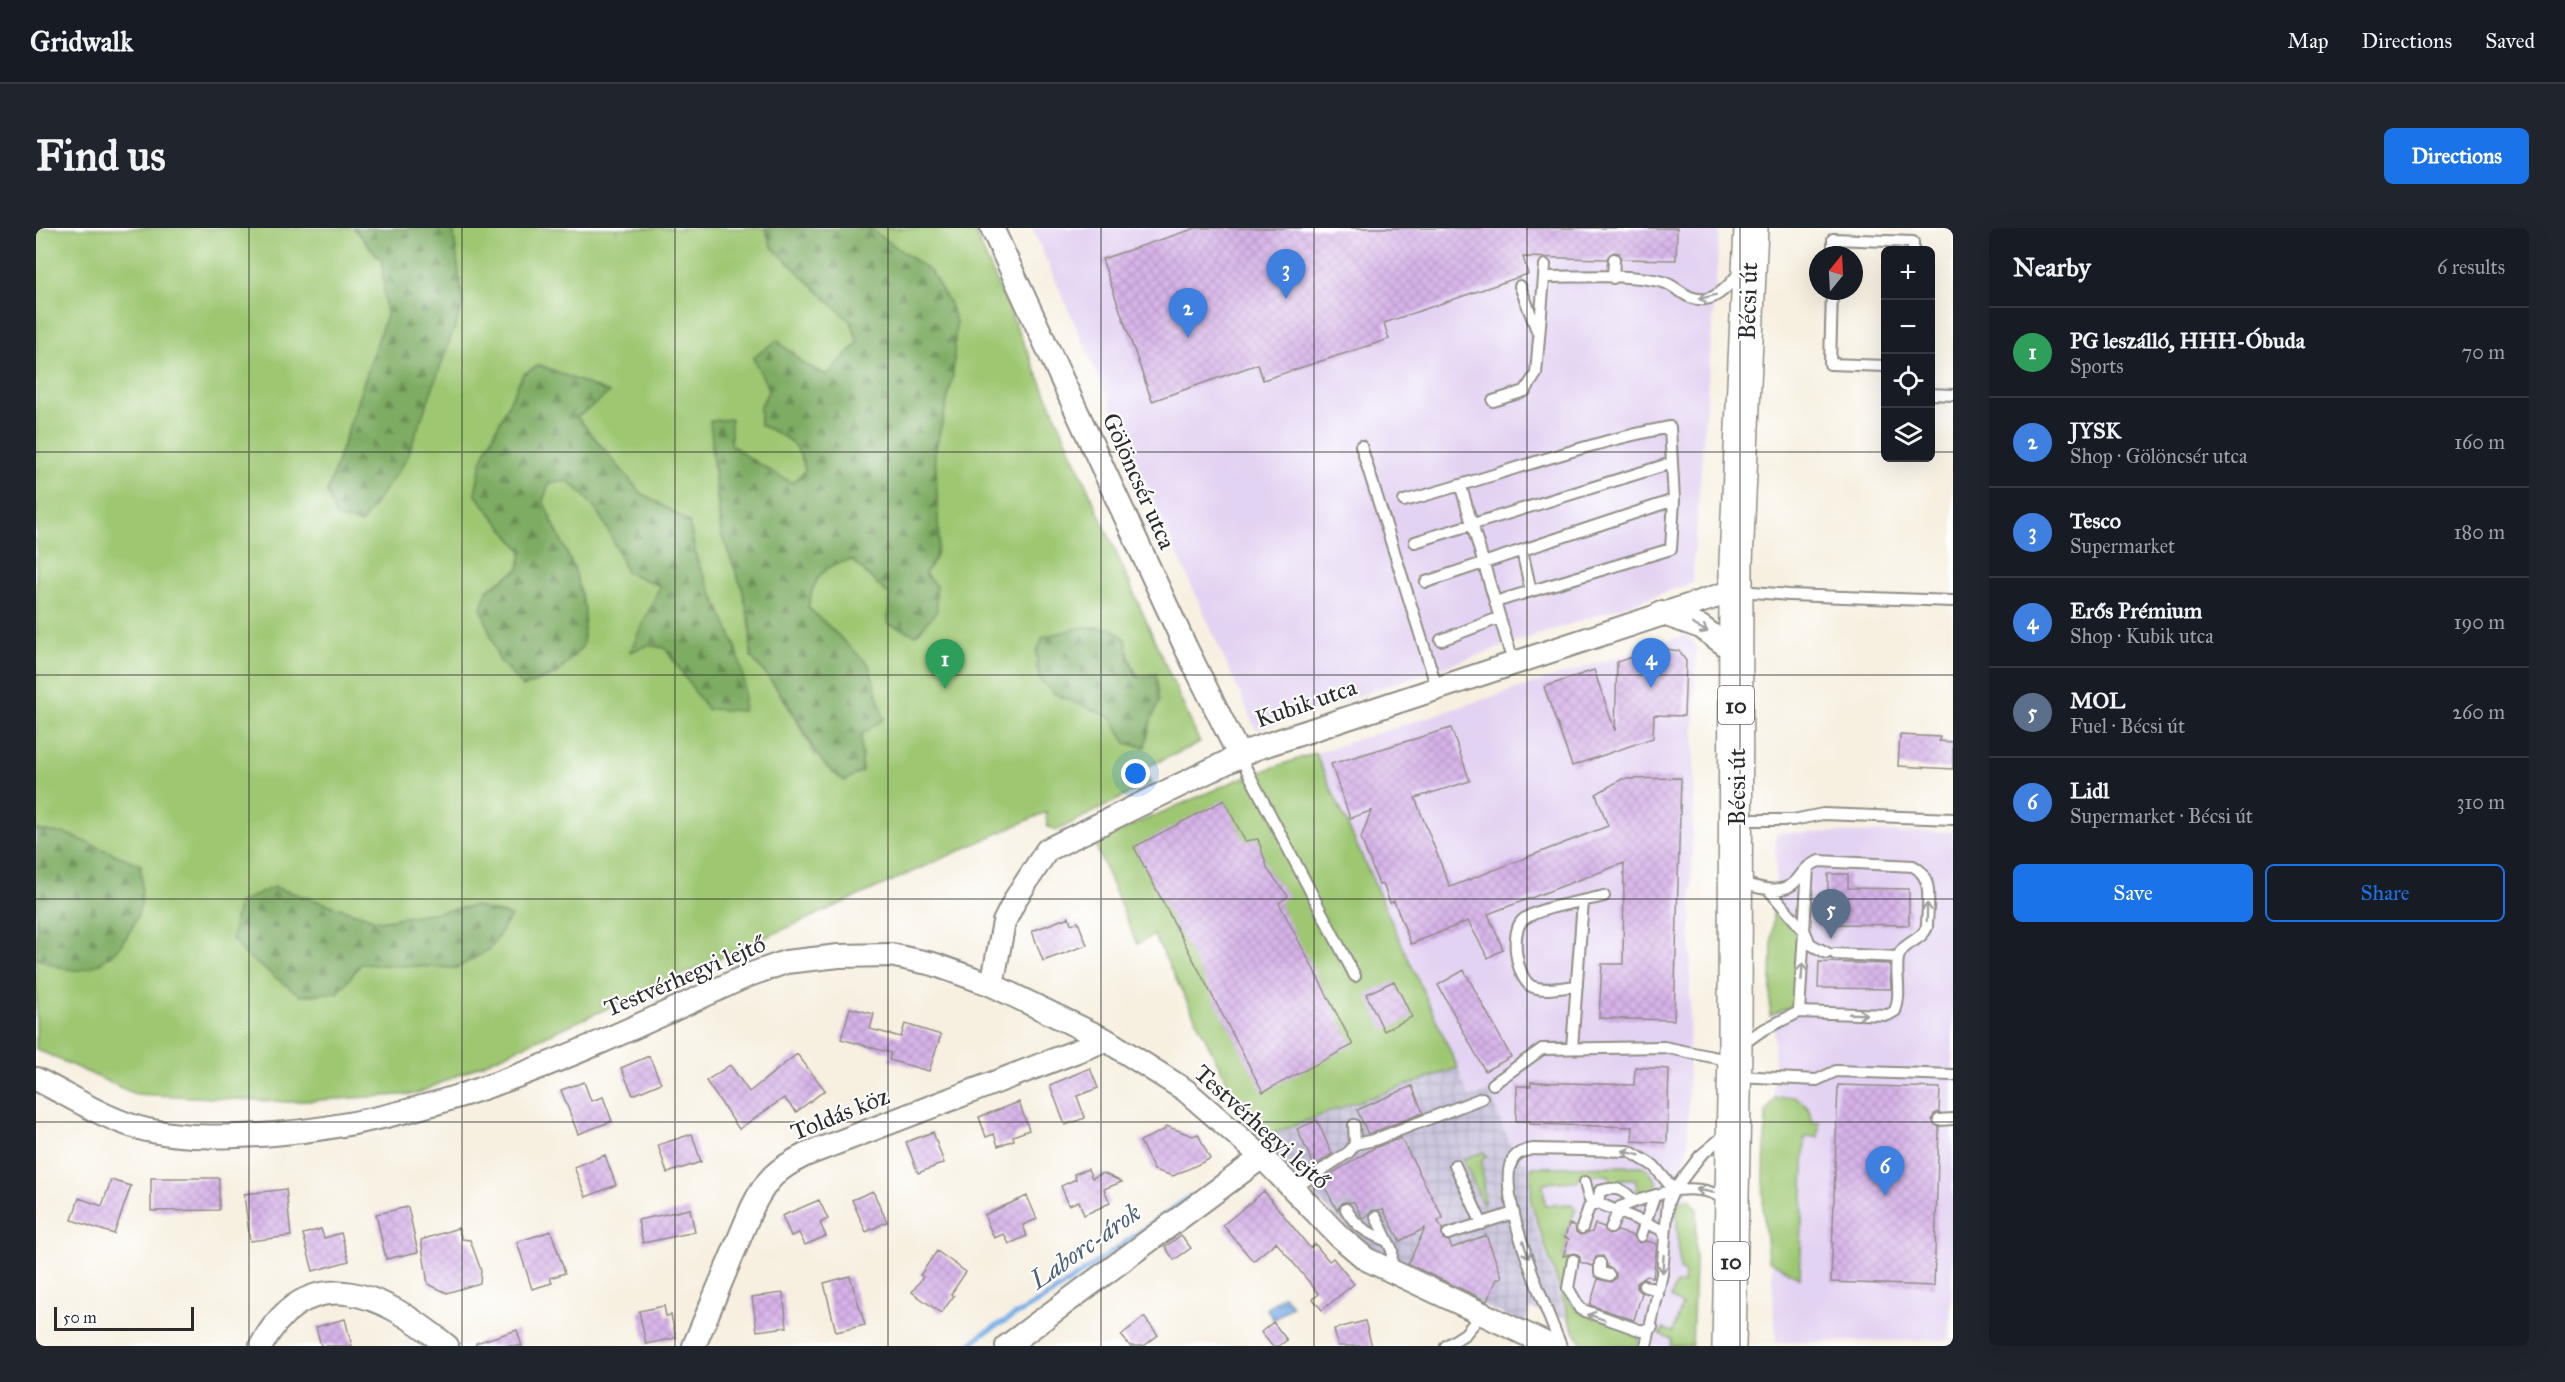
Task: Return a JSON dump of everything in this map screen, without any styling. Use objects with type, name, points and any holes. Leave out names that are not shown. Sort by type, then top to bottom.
[{"type":"main road","name":"Bécsi út","points":[[1729,1346],[1735,1062],[1736,590],[1751,228]]},
{"type":"street","name":"Gölöncsér utca","points":[[992,228],[1186,648],[1239,755]]},
{"type":"street","name":"Kubik utca","points":[[992,985],[1004,922],[1016,898],[1047,850],[1239,755],[1513,662],[1736,590]]},
{"type":"street","points":[[1661,613],[1701,627],[1735,652]]},
{"type":"street","name":"Testvérhegyi lejtő","points":[[36,1079],[90,1107],[145,1129],[192,1136],[280,1133],[397,1115],[479,1091],[530,1073],[749,975],[786,962],[839,956],[890,955],[933,964],[992,985],[1106,1040],[1185,1090],[1262,1157],[1366,1259],[1391,1273],[1551,1346]]},
{"type":"street","name":"Toldás köz","points":[[694,1346],[752,1208],[762,1189],[780,1168],[805,1155],[1106,1040]]},
{"type":"street","points":[[1007,1346],[1262,1157]]},
{"type":"street","points":[[261,1346],[272,1324],[292,1307],[318,1294],[342,1292],[386,1303],[447,1346]]},
{"type":"lane","points":[[1833,246],[1833,239],[1913,242],[1913,246]]},
{"type":"lane","points":[[1613,278],[1614,259]]},
{"type":"lane","points":[[1544,277],[1613,278],[1661,282],[1691,298],[1708,299],[1725,288],[1750,260]]},
{"type":"lane","points":[[1493,401],[1530,387],[1536,374],[1545,265]]},
{"type":"lane","points":[[1520,286],[1540,338]]},
{"type":"lane","points":[[1832,300],[1830,364],[1881,366]]},
{"type":"lane","points":[[1935,394],[1953,395]]},
{"type":"lane","points":[[1404,501],[1461,487],[1612,438],[1670,427],[1674,500],[1671,549],[1495,602]]},
{"type":"lane","points":[[1361,446],[1437,688]]},
{"type":"lane","points":[[1415,542],[1672,463]]},
{"type":"lane","points":[[1461,487],[1513,662]]},
{"type":"lane","points":[[1426,582],[1674,500]]},
{"type":"lane","points":[[1522,551],[1531,591]]},
{"type":"lane","points":[[1736,590],[1789,595],[1953,601]]},
{"type":"lane","points":[[1441,640],[1499,618]]},
{"type":"lane","points":[[1239,755],[1355,976]]},
{"type":"lane","points":[[1736,820],[1793,820],[1823,814],[1953,819]]},
{"type":"lane","points":[[1735,1062],[1761,1031],[1799,1012],[1888,1015],[1895,1011],[1899,1002],[1899,957],[1902,950],[1920,938],[1927,927],[1928,880],[1920,869],[1913,866],[1819,861],[1808,867],[1791,886],[1769,890],[1736,881]]},
{"type":"lane","points":[[1799,1012],[1808,867]]},
{"type":"lane","points":[[1769,890],[1804,932],[1810,944],[1831,953],[1899,957]]},
{"type":"lane","points":[[1577,986],[1543,988],[1534,987],[1526,982],[1521,975],[1515,937],[1516,928],[1523,920],[1536,913],[1604,896]]},
{"type":"lane","points":[[1572,1048],[1583,901]]},
{"type":"lane","points":[[1493,1084],[1542,1049],[1572,1048],[1664,1047],[1817,1080],[1836,1071],[1953,1075]]},
{"type":"lane","points":[[1355,1144],[1374,1140],[1482,1098]]},
{"type":"lane","points":[[1939,1120],[1953,1119]]},
{"type":"lane","points":[[1293,1189],[1349,1152],[1355,1144],[1354,1125]]},
{"type":"lane","points":[[1646,1346],[1658,1295],[1668,1202],[1674,1190],[1700,1156],[1734,1127]]},
{"type":"lane","points":[[1561,1346],[1514,1214],[1509,1166],[1521,1151],[1629,1150],[1654,1166],[1674,1190]]},
{"type":"lane","points":[[1455,1165],[1482,1224]]},
{"type":"lane","points":[[1586,1182],[1589,1198],[1660,1229],[1665,1235]]},
{"type":"lane","points":[[1598,1203],[1600,1191],[1621,1189],[1634,1202]]},
{"type":"lane","points":[[1611,1228],[1616,1211],[1634,1202],[1674,1190],[1699,1189],[1718,1194],[1732,1205]]},
{"type":"lane","points":[[1641,1236],[1654,1197]]},
{"type":"lane","points":[[1582,1228],[1589,1207],[1598,1203]]},
{"type":"lane","points":[[1346,1209],[1354,1222],[1367,1233],[1387,1241]]},
{"type":"lane","points":[[1448,1234],[1514,1214]]},
{"type":"lane","points":[[1376,1217],[1392,1250],[1391,1273]]},
{"type":"lane","points":[[1573,1260],[1568,1287],[1580,1309],[1642,1331],[1652,1327]]},
{"type":"lane","points":[[1600,1263],[1600,1272],[1609,1275]]},
{"type":"lane","points":[[1644,1286],[1654,1289],[1658,1295]]},
{"type":"lane","points":[[1446,1346],[1465,1334],[1481,1315]]},
{"type":"shaded area","points":[[1032,228],[1720,228],[1692,583],[1256,730]]},
{"type":"shaded area","points":[[1686,635],[1696,646],[1684,1346],[1582,1346],[1569,1327],[1528,1202],[1528,1162],[1522,1162],[1508,1140],[1489,1091],[1469,1098],[1315,753]]},
{"type":"shaded area","points":[[1953,832],[1953,1255],[1949,1340],[1776,1342],[1772,1279],[1776,833]]},
{"type":"shaded area","points":[[1458,1068],[1469,1098],[1489,1091],[1508,1140],[1522,1162],[1528,1162],[1528,1202],[1566,1318],[1530,1309],[1525,1325],[1370,1250],[1256,1140],[1353,1103]]},
{"type":"green space","points":[[36,228],[354,228],[382,261],[386,316],[327,493],[463,306],[453,228],[615,228],[617,231],[618,228],[765,228],[772,247],[852,323],[858,343],[827,375],[802,363],[792,351],[760,407],[760,425],[790,441],[800,454],[805,471],[792,483],[750,459],[731,444],[711,446],[721,533],[742,588],[750,623],[751,657],[786,703],[815,755],[841,638],[808,607],[813,588],[821,574],[833,565],[852,560],[890,596],[936,586],[925,574],[938,532],[935,452],[953,376],[956,322],[931,272],[869,228],[973,228],[1200,743],[1144,768],[1151,783],[1056,831],[1047,826],[1046,812],[416,1094],[290,1102],[135,1094],[36,1049],[36,958],[62,967],[127,937],[141,903],[140,865],[67,834],[36,830]],"holes":[[[540,365],[609,393],[577,417],[640,492],[689,522],[697,560],[737,649],[707,709],[665,648],[648,645],[631,651],[661,586],[626,572],[616,546],[597,511],[568,481],[549,483],[543,501],[575,571],[488,589],[519,569],[522,551],[475,494],[482,459],[523,374]],[[1126,640],[1133,667],[1159,702],[1151,720],[1144,747],[1126,743],[1112,718],[1053,693],[1041,680],[1035,663]],[[274,887],[380,921],[474,906],[457,968],[361,964]]]},
{"type":"green space","points":[[354,228],[453,228],[463,305],[407,458],[361,524],[336,517],[327,493],[386,316],[382,261]]},
{"type":"green space","points":[[765,228],[869,228],[931,272],[950,304],[956,322],[953,376],[935,452],[939,541],[935,558],[925,574],[936,586],[937,611],[916,635],[887,623],[890,596],[852,560],[834,565],[821,574],[810,597],[808,607],[869,665],[884,719],[861,735],[862,771],[845,781],[822,762],[782,695],[751,657],[750,623],[742,588],[721,533],[710,421],[731,419],[731,444],[750,459],[792,483],[805,471],[800,454],[790,441],[760,425],[760,407],[769,390],[753,358],[777,340],[802,363],[827,375],[858,343],[852,323],[772,247]]},
{"type":"green space","points":[[539,365],[609,393],[577,417],[640,492],[689,522],[698,562],[738,654],[744,692],[743,711],[707,709],[665,648],[648,645],[630,652],[660,586],[626,572],[616,546],[597,511],[568,481],[549,483],[543,501],[575,571],[585,609],[583,646],[557,674],[523,687],[499,660],[481,607],[488,589],[519,569],[522,551],[475,494],[482,459],[523,374]]},
{"type":"green space","points":[[1082,627],[1112,628],[1126,640],[1129,659],[1137,677],[1156,674],[1159,702],[1151,720],[1145,747],[1126,743],[1112,718],[1053,693],[1040,680],[1036,653],[1043,637]]},
{"type":"green space","points":[[1315,753],[1458,1068],[1353,1103],[1256,1140],[1154,935],[1137,944],[1094,842],[1237,780]]},
{"type":"green space","points":[[36,830],[67,834],[141,865],[141,903],[133,925],[128,935],[112,954],[92,967],[70,970],[36,958]]},
{"type":"green space","points":[[274,887],[380,921],[474,906],[511,916],[490,949],[457,968],[361,964],[339,992],[301,996],[244,954],[232,939],[238,903]]},
{"type":"green space","points":[[1773,909],[1791,925],[1799,941],[1794,1005],[1770,1016]]},
{"type":"green space","points":[[1794,1096],[1807,1107],[1811,1122],[1819,1122],[1818,1137],[1805,1137],[1800,1278],[1768,1260],[1763,1208],[1766,1112],[1775,1098]]},
{"type":"green space","points":[[1484,1152],[1486,1156],[1482,1160],[1484,1203],[1482,1203],[1463,1159]]},
{"type":"green space","points":[[1641,1166],[1647,1169],[1657,1182],[1655,1191],[1638,1193],[1635,1179],[1620,1179],[1620,1184],[1610,1184],[1609,1175],[1579,1176],[1578,1181],[1543,1183],[1545,1205],[1572,1204],[1576,1209],[1564,1237],[1568,1239],[1563,1256],[1569,1258],[1564,1280],[1568,1298],[1578,1311],[1638,1333],[1638,1346],[1584,1346],[1572,1327],[1531,1203],[1531,1167]]},
{"type":"green space","points":[[1690,1199],[1697,1210],[1692,1346],[1670,1346],[1672,1339],[1660,1334],[1663,1329],[1673,1332],[1682,1305],[1671,1298],[1676,1284],[1683,1284],[1684,1273],[1680,1270],[1676,1207],[1682,1200]]},
{"type":"water","points":[[1284,1295],[1292,1306],[1274,1320],[1266,1309]]},
{"type":"building","points":[[1196,228],[1677,228],[1676,260],[1621,259],[1619,253],[1614,252],[1606,259],[1523,257],[1528,274],[1384,323],[1389,339],[1263,380],[1258,364],[1152,401],[1102,259]]},
{"type":"building","points":[[1666,649],[1679,651],[1686,661],[1684,716],[1654,715],[1653,738],[1572,766],[1544,687],[1594,670],[1615,731],[1617,662],[1644,653],[1658,654]]},
{"type":"building","points":[[1451,728],[1470,781],[1415,798],[1450,887],[1608,826],[1596,794],[1622,779],[1681,778],[1674,1020],[1599,1018],[1602,964],[1623,964],[1624,863],[1488,914],[1503,949],[1488,958],[1468,921],[1411,944],[1394,901],[1390,903],[1383,884],[1379,885],[1361,838],[1371,811],[1350,818],[1331,764]]},
{"type":"building","points":[[1900,735],[1940,737],[1939,741],[1953,742],[1953,769],[1898,766]]},
{"type":"building","points":[[1224,800],[1245,841],[1258,839],[1268,870],[1288,896],[1279,903],[1353,1045],[1263,1092],[1134,847]]},
{"type":"building","points":[[1828,874],[1848,874],[1848,888],[1909,889],[1909,925],[1828,924]]},
{"type":"building","points":[[1069,917],[1071,924],[1078,922],[1087,945],[1043,961],[1032,931]]},
{"type":"building","points":[[1819,962],[1890,964],[1891,989],[1818,988]]},
{"type":"building","points":[[1464,970],[1511,1057],[1485,1071],[1438,985]]},
{"type":"building","points":[[1394,981],[1412,1017],[1384,1031],[1366,994]]},
{"type":"building","points":[[850,1008],[874,1014],[870,1029],[901,1037],[905,1024],[941,1035],[929,1071],[889,1060],[891,1053],[841,1039]]},
{"type":"building","points":[[797,1054],[825,1090],[796,1112],[784,1098],[739,1129],[706,1081],[730,1065],[749,1092]]},
{"type":"building","points":[[649,1056],[661,1083],[633,1095],[621,1068]]},
{"type":"building","points":[[1635,1067],[1669,1069],[1667,1143],[1632,1141],[1633,1127],[1530,1124],[1530,1121],[1516,1121],[1517,1086],[1531,1086],[1531,1082],[1634,1085]]},
{"type":"building","points":[[1090,1068],[1098,1088],[1077,1096],[1085,1118],[1065,1125],[1050,1085]]},
{"type":"building","points":[[584,1082],[591,1101],[603,1097],[612,1121],[578,1134],[561,1090]]},
{"type":"building","points":[[1838,1085],[1940,1088],[1939,1112],[1934,1114],[1932,1120],[1939,1127],[1934,1286],[1831,1282]]},
{"type":"building","points":[[1412,1086],[1423,1113],[1368,1134],[1357,1110]]},
{"type":"building","points":[[1019,1102],[1029,1130],[1013,1136],[1014,1140],[998,1146],[994,1134],[986,1137],[979,1117]]},
{"type":"building","points":[[1317,1120],[1332,1154],[1314,1166],[1297,1129]]},
{"type":"building","points":[[1166,1126],[1193,1136],[1198,1134],[1210,1159],[1173,1176],[1154,1170],[1140,1141],[1164,1130]]},
{"type":"building","points":[[933,1132],[944,1163],[918,1173],[906,1142]]},
{"type":"building","points":[[692,1134],[701,1162],[667,1173],[658,1145]]},
{"type":"building","points":[[1401,1138],[1443,1218],[1438,1221],[1443,1239],[1449,1241],[1452,1248],[1486,1235],[1502,1277],[1497,1279],[1487,1301],[1408,1264],[1425,1228],[1400,1241],[1383,1209],[1372,1211],[1363,1219],[1354,1202],[1343,1202],[1337,1210],[1321,1180],[1374,1148]]},
{"type":"building","points":[[605,1155],[616,1185],[586,1197],[574,1167]]},
{"type":"building","points":[[1088,1169],[1092,1178],[1103,1173],[1122,1182],[1104,1189],[1110,1203],[1084,1215],[1079,1201],[1069,1205],[1061,1186],[1076,1179],[1074,1174]]},
{"type":"building","points":[[151,1178],[219,1178],[219,1210],[151,1211]]},
{"type":"building","points":[[111,1180],[131,1186],[114,1234],[72,1220],[79,1198],[102,1206]]},
{"type":"building","points":[[286,1189],[291,1236],[250,1241],[244,1194]]},
{"type":"building","points":[[873,1191],[887,1222],[866,1232],[852,1200]]},
{"type":"building","points":[[1264,1191],[1310,1248],[1315,1244],[1329,1261],[1333,1258],[1354,1284],[1322,1310],[1313,1299],[1319,1294],[1276,1242],[1253,1261],[1223,1225]]},
{"type":"building","points":[[1027,1196],[1037,1219],[1023,1225],[1027,1236],[1009,1244],[1004,1234],[994,1238],[984,1215]]},
{"type":"building","points":[[819,1200],[828,1219],[820,1223],[826,1236],[805,1245],[799,1233],[791,1236],[782,1216]]},
{"type":"building","points":[[408,1207],[418,1252],[386,1259],[376,1214]]},
{"type":"building","points":[[690,1209],[695,1232],[643,1243],[638,1220]]},
{"type":"building","points":[[1569,1224],[1575,1226],[1576,1232],[1580,1235],[1592,1232],[1595,1224],[1604,1227],[1609,1235],[1618,1231],[1634,1236],[1639,1243],[1647,1241],[1657,1244],[1653,1278],[1647,1276],[1637,1283],[1637,1288],[1642,1293],[1634,1320],[1590,1305],[1598,1279],[1611,1282],[1616,1278],[1616,1273],[1608,1267],[1603,1256],[1596,1257],[1593,1266],[1580,1262],[1580,1257],[1575,1253],[1563,1256],[1569,1239],[1565,1237]]},
{"type":"building","points":[[458,1228],[462,1239],[470,1240],[481,1270],[480,1283],[447,1293],[428,1284],[421,1240]]},
{"type":"building","points":[[321,1229],[324,1238],[341,1233],[349,1261],[313,1271],[303,1234]]},
{"type":"building","points":[[551,1231],[565,1273],[550,1278],[552,1283],[532,1289],[517,1242]]},
{"type":"building","points":[[1181,1235],[1191,1248],[1174,1260],[1165,1247]]},
{"type":"building","points":[[937,1251],[966,1272],[951,1294],[954,1296],[941,1313],[912,1292],[923,1277],[920,1275]]},
{"type":"building","points":[[850,1276],[865,1325],[836,1332],[824,1283]]},
{"type":"building","points":[[783,1293],[787,1327],[757,1331],[752,1297]]},
{"type":"building","points":[[664,1306],[666,1316],[671,1315],[676,1338],[646,1344],[639,1311]]},
{"type":"building","points":[[1144,1317],[1158,1335],[1144,1346],[1130,1346],[1121,1335]]},
{"type":"building","points":[[345,1319],[352,1346],[321,1346],[316,1327]]},
{"type":"building","points":[[1365,1321],[1372,1346],[1338,1346],[1334,1329]]},
{"type":"building","points":[[1273,1322],[1287,1340],[1279,1346],[1272,1346],[1261,1332]]},
{"type":"building","points":[[517,1330],[522,1346],[476,1346],[476,1343]]},
{"type":"waterway","name":"Laborc-árok","points":[[969,1346],[982,1334],[1049,1296],[1191,1196]]},
{"type":"place","name":"Tesco","points":[[1286,299]]},
{"type":"place","name":"JYSK","points":[[1188,338]]},
{"type":"place","name":"Erős Prémium","points":[[1651,688]]},
{"type":"place","name":"PG leszálló, HHH-Óbuda","points":[[945,689]]},
{"type":"place","name":"MOL","points":[[1831,939]]},
{"type":"place","name":"Lidl","points":[[1885,1196]]}]
